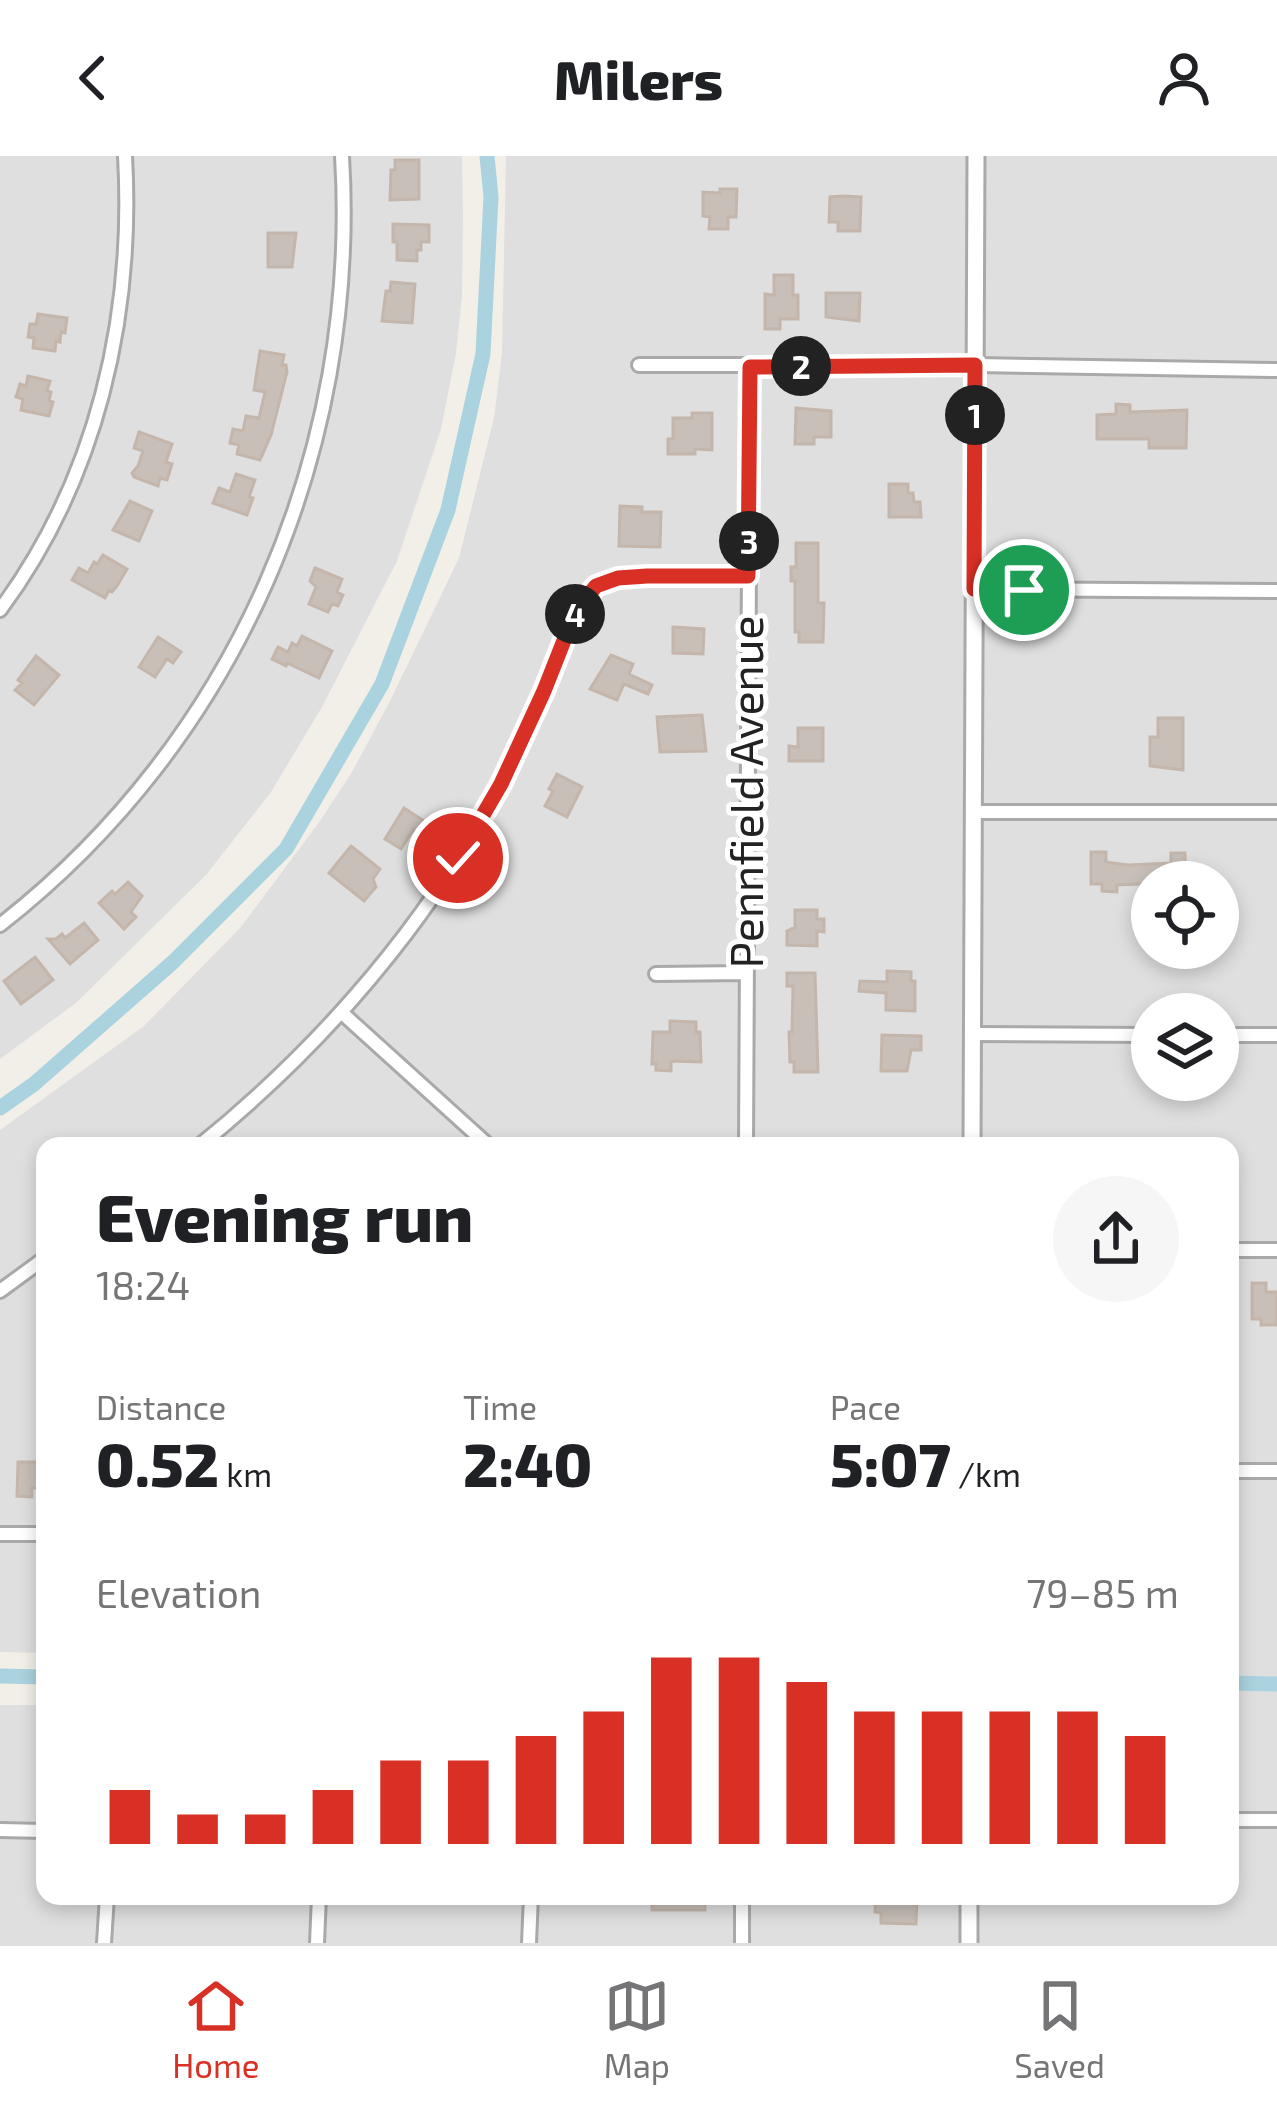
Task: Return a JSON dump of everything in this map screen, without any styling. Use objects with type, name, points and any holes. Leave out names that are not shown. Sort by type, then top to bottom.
[{"type":"street","points":[[0,610],[53,524],[86,448],[105,388],[125,271],[125,156]]},
{"type":"street","points":[[0,925],[121,811],[211,690],[260,600],[302,495],[332,372],[344,271],[342,156]]},
{"type":"street","points":[[972,1137],[976,156]]},
{"type":"street","points":[[639,365],[1277,370]]},
{"type":"street","name":"Pennfield Avenue","points":[[746,1137],[750,367]]},
{"type":"street","points":[[210,1137],[341,1012],[417,918],[501,784],[576,610],[596,586],[632,577],[748,576]]},
{"type":"street","points":[[974,589],[1277,591]]},
{"type":"street","points":[[974,812],[1277,812]]},
{"type":"street","points":[[656,974],[746,973]]},
{"type":"street","points":[[341,1012],[479,1137]]},
{"type":"street","points":[[972,1034],[1131,1035]]},
{"type":"street","points":[[1239,1035],[1277,1035]]},
{"type":"street","points":[[1239,1250],[1277,1250]]},
{"type":"street","points":[[0,1291],[36,1265]]},
{"type":"street","points":[[1239,1471],[1277,1471]]},
{"type":"street","points":[[0,1534],[36,1534]]},
{"type":"street","points":[[1239,1820],[1277,1820]]},
{"type":"street","points":[[0,1830],[36,1831]]},
{"type":"street","points":[[104,1943],[106,1905]]},
{"type":"street","points":[[317,1943],[319,1905]]},
{"type":"street","points":[[529,1943],[531,1905]]},
{"type":"street","points":[[742,1905],[742,1943]]},
{"type":"street","points":[[969,1905],[969,1943]]},
{"type":"shaded area","points":[[0,156],[462,156],[463,218],[462,296],[441,429],[397,561],[322,707],[271,792],[206,875],[76,1003],[0,1059]]},
{"type":"shaded area","points":[[506,156],[969,156],[964,1137],[36,1137],[36,1653],[0,1652],[0,1130],[144,1026],[241,927],[352,772],[459,558],[494,418],[502,353]]},
{"type":"shaded area","points":[[984,156],[1277,156],[1277,1943],[976,1943],[977,1905],[1239,1905],[1239,1137],[980,1137]]},
{"type":"shaded area","points":[[0,1705],[36,1705],[36,1905],[961,1905],[961,1943],[0,1943]]},
{"type":"building","points":[[395,160],[419,160],[419,199],[390,200]]},
{"type":"building","points":[[720,189],[737,189],[736,217],[728,217],[728,229],[709,229],[710,217],[703,216],[703,192],[720,193]]},
{"type":"building","points":[[830,197],[861,197],[860,231],[838,231],[838,222],[829,222]]},
{"type":"building","points":[[393,224],[429,225],[429,242],[421,242],[417,261],[397,260]]},
{"type":"building","points":[[268,233],[296,233],[292,267],[268,267]]},
{"type":"building","points":[[774,275],[793,275],[798,319],[780,319],[780,329],[765,329],[765,294],[774,295]]},
{"type":"building","points":[[391,282],[415,284],[412,323],[382,321]]},
{"type":"building","points":[[826,293],[860,293],[859,321],[826,317]]},
{"type":"building","points":[[38,314],[67,318],[55,351],[33,348],[34,338],[28,337]]},
{"type":"building","points":[[260,351],[284,355],[282,365],[287,372],[260,460],[237,454],[239,445],[230,443],[233,429],[243,431],[246,416],[259,418],[265,392],[254,390]]},
{"type":"building","points":[[28,376],[50,381],[49,416],[21,410],[23,399],[16,397]]},
{"type":"building","points":[[1116,404],[1130,405],[1130,412],[1187,410],[1186,448],[1149,448],[1149,439],[1097,439],[1097,415],[1116,414]]},
{"type":"building","points":[[796,408],[831,411],[831,437],[814,437],[814,444],[795,444]]},
{"type":"building","points":[[692,413],[712,413],[712,450],[668,454],[673,418],[692,418]]},
{"type":"building","points":[[139,432],[172,444],[167,480],[160,478],[158,486],[132,473],[143,451],[134,448]]},
{"type":"building","points":[[236,474],[255,480],[247,515],[213,503],[219,488],[230,492]]},
{"type":"building","points":[[889,484],[908,484],[914,502],[920,502],[921,517],[889,517]]},
{"type":"building","points":[[130,501],[152,511],[139,541],[113,530]]},
{"type":"building","points":[[620,506],[661,512],[660,547],[619,546]]},
{"type":"building","points":[[796,543],[818,543],[823,642],[799,642],[799,632],[795,632],[791,567],[796,567]]},
{"type":"building","points":[[103,555],[127,569],[105,598],[72,580],[79,568],[88,573]]},
{"type":"building","points":[[315,568],[342,579],[337,592],[343,595],[328,612],[309,604],[316,587],[310,581]]},
{"type":"building","points":[[673,627],[704,629],[703,654],[673,653]]},
{"type":"building","points":[[302,636],[332,651],[319,678],[272,659],[278,647],[288,652]]},
{"type":"building","points":[[158,637],[181,652],[173,663],[167,659],[155,677],[139,667]]},
{"type":"building","points":[[611,655],[633,664],[629,674],[652,685],[648,694],[624,684],[617,700],[590,689]]},
{"type":"building","points":[[36,656],[59,675],[34,705],[15,690]]},
{"type":"building","points":[[702,715],[706,751],[660,752],[657,717]]},
{"type":"building","points":[[1158,718],[1183,718],[1183,770],[1150,766],[1150,737],[1158,737]]},
{"type":"building","points":[[798,728],[823,728],[823,761],[789,761],[789,746],[798,747]]},
{"type":"building","points":[[557,774],[582,787],[567,817],[545,806]]},
{"type":"building","points":[[404,808],[427,823],[420,835],[413,830],[401,849],[385,839]]},
{"type":"building","points":[[351,846],[380,869],[373,879],[376,887],[364,901],[329,873]]},
{"type":"building","points":[[1091,852],[1106,852],[1106,862],[1131,865],[1131,884],[1117,885],[1117,892],[1091,884]]},
{"type":"building","points":[[1171,853],[1185,853],[1185,861],[1171,861]]},
{"type":"building","points":[[128,882],[142,896],[131,912],[136,917],[124,929],[99,903]]},
{"type":"building","points":[[795,910],[817,910],[817,919],[824,919],[824,932],[817,931],[817,946],[787,945],[787,931],[795,927]]},
{"type":"building","points":[[84,923],[98,940],[70,964],[48,939],[62,934],[65,938]]},
{"type":"building","points":[[35,957],[53,980],[21,1004],[4,981]]},
{"type":"building","points":[[887,971],[911,972],[915,1011],[886,1010],[886,993],[859,991],[860,981],[887,982]]},
{"type":"building","points":[[787,973],[815,973],[818,1072],[794,1072],[794,1062],[790,1062],[793,986],[787,986]]},
{"type":"building","points":[[670,1021],[696,1022],[701,1062],[671,1061],[671,1071],[656,1070],[653,1032],[670,1032]]},
{"type":"building","points":[[882,1035],[921,1036],[921,1050],[911,1050],[907,1071],[881,1071]]},
{"type":"building","points":[[1252,1283],[1266,1283],[1266,1292],[1277,1292],[1277,1325],[1261,1325],[1261,1319],[1252,1319]]},
{"type":"building","points":[[18,1462],[36,1462],[32,1497],[17,1496]]},
{"type":"building","points":[[652,1905],[705,1905],[705,1910],[652,1910]]},
{"type":"building","points":[[875,1905],[917,1905],[916,1924],[881,1923],[881,1913],[875,1912]]},
{"type":"waterway","points":[[0,1108],[172,963],[286,849],[382,684],[448,510],[483,354],[491,197],[487,156]]},
{"type":"waterway","points":[[0,1676],[36,1677]]},
{"type":"waterway","points":[[1239,1683],[1277,1684]]},
{"type":"route","points":[[458,858],[501,784],[576,610],[596,586],[618,578],[647,576],[748,576],[750,367],[975,365],[974,589],[1024,590]]}]
